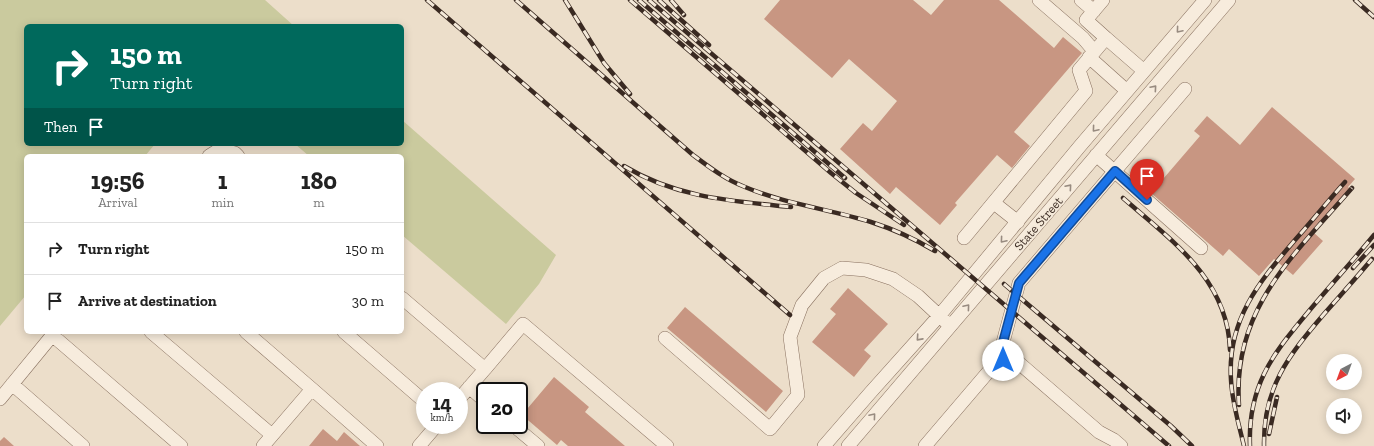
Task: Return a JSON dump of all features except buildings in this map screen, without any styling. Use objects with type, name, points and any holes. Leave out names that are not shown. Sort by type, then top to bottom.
[{"type":"street","points":[[1039,0],[1083,38],[1092,54],[1127,91]]},
{"type":"street","points":[[1081,0],[1094,11]]},
{"type":"street","points":[[1103,0],[1086,20],[1144,71]]},
{"type":"street","name":"State Street","points":[[824,446],[870,392],[939,316],[1205,0]]},
{"type":"street","name":"State Street","points":[[848,446],[1229,0]]},
{"type":"street","points":[[964,238],[1086,91],[1079,70],[1106,38]]},
{"type":"street","points":[[1003,360],[1002,346],[1019,283],[1184,89]]},
{"type":"street","points":[[212,154],[220,149],[235,154]]},
{"type":"street","points":[[1096,155],[1202,248]]},
{"type":"street","points":[[994,203],[1018,222]]},
{"type":"street","points":[[665,338],[770,429],[798,395],[790,337],[802,305],[824,278],[842,268],[866,270],[893,279],[918,296],[951,325]]},
{"type":"street","points":[[404,300],[485,369]]},
{"type":"street","points":[[476,393],[469,387],[524,324],[667,446]]},
{"type":"street","points":[[0,399],[53,334]]},
{"type":"street","points":[[55,334],[181,446]]},
{"type":"street","points":[[154,334],[272,436]]},
{"type":"street","points":[[248,334],[377,446]]},
{"type":"street","points":[[346,334],[416,394]]},
{"type":"street","points":[[925,446],[989,371],[997,363],[1010,359],[1019,363],[1099,432],[1114,440],[1121,446]]},
{"type":"street","points":[[12,384],[84,446]]},
{"type":"street","points":[[263,446],[312,389]]},
{"type":"street","points":[[419,446],[429,434]]},
{"type":"street","points":[[524,434],[538,446]]},
{"type":"green space","points":[[0,0],[265,0],[292,24],[24,24],[24,146],[153,146],[147,154],[24,154],[24,297],[0,326]]},
{"type":"green space","points":[[404,122],[556,255],[539,284],[506,324],[404,237],[404,154],[307,154],[297,146],[404,146]]},
{"type":"railway","points":[[427,0],[790,315]]},
{"type":"railway","points":[[516,0],[693,155],[724,177],[745,187],[776,198],[855,217],[879,225],[920,242],[935,251]]},
{"type":"railway","points":[[565,0],[604,63],[630,94]]},
{"type":"railway","points":[[630,0],[831,173],[856,193],[904,225]]},
{"type":"railway","points":[[639,0],[845,178]]},
{"type":"railway","points":[[649,0],[1169,446]]},
{"type":"railway","points":[[659,0],[709,45]]},
{"type":"railway","points":[[671,0],[684,15]]},
{"type":"railway","points":[[1355,0],[1374,17]]},
{"type":"railway","points":[[624,166],[644,177],[684,191],[726,200],[791,207]]},
{"type":"railway","points":[[1244,446],[1234,405],[1231,380],[1231,358],[1234,339],[1240,320],[1248,303],[1269,271],[1345,182]]},
{"type":"railway","points":[[1239,405],[1239,371],[1246,340],[1256,312],[1271,286],[1289,261],[1352,188]]},
{"type":"railway","points":[[1123,198],[1160,229],[1194,263],[1208,282],[1219,302],[1227,325],[1230,350]]},
{"type":"railway","points":[[1250,446],[1250,428],[1254,401],[1260,383],[1272,359],[1298,324],[1374,235]]},
{"type":"railway","points":[[1353,268],[1374,245]]},
{"type":"railway","points":[[1264,446],[1268,407],[1280,374],[1299,344],[1372,259]]},
{"type":"railway","points":[[1004,284],[1171,426],[1192,446]]},
{"type":"railway","points":[[1269,434],[1277,397]]},
{"type":"route","points":[[1003,360],[1002,346],[1015,293],[1019,283],[1115,171],[1147,200]]}]
